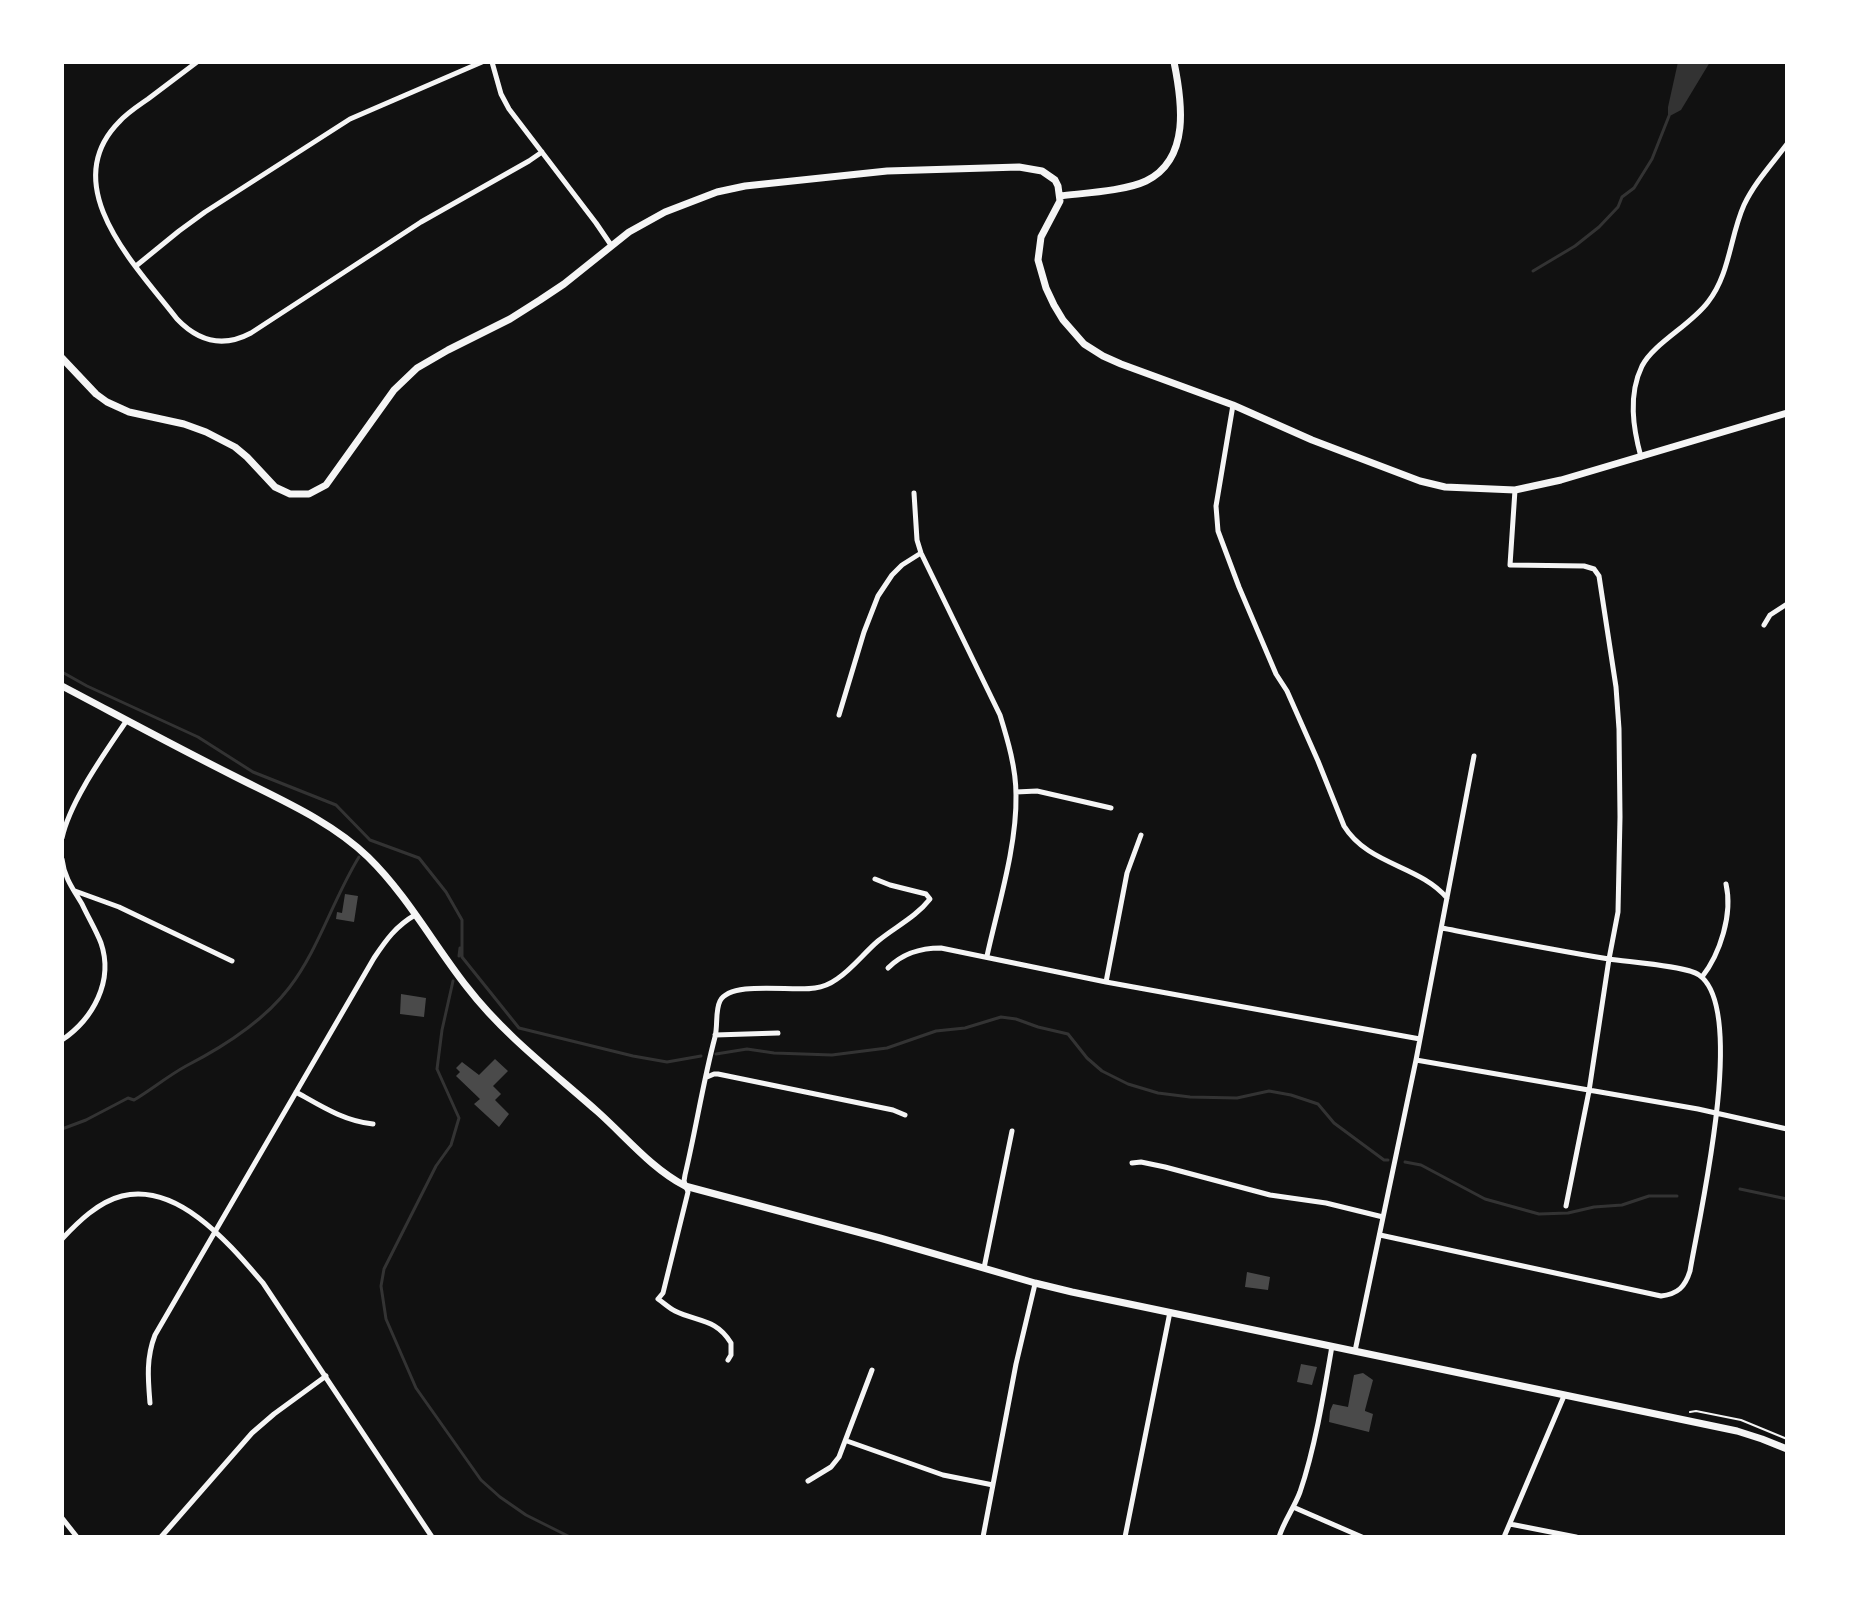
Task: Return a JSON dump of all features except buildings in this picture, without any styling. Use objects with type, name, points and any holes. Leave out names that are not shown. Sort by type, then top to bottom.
[{"type":"street","points":[[197,62],[117,123],[102,147],[96,186],[104,214],[119,244],[187,329],[206,339],[222,342],[241,339],[421,222],[542,152]]},
{"type":"street","points":[[136,266],[205,212],[350,119],[482,62]]},
{"type":"street","points":[[492,62],[501,94],[509,109],[611,245]]},
{"type":"street","points":[[1060,196],[1135,185],[1149,180],[1164,166],[1180,133],[1182,117],[1174,62]]},
{"type":"street","points":[[1641,457],[1633,414],[1634,394],[1642,366],[1655,349],[1689,323],[1709,301],[1721,279],[1754,186],[1787,144]]},
{"type":"street","points":[[62,358],[107,402],[129,412],[184,424],[225,441],[283,491],[309,494],[326,485],[378,410],[407,377],[435,357],[540,300],[611,245],[648,221],[691,201],[717,192],[767,183],[887,171],[1019,167],[1042,171],[1050,175],[1058,186],[1060,196],[1056,210],[1041,237],[1038,260],[1042,280],[1054,305],[1077,337],[1093,351],[1420,481],[1445,487],[1515,490],[1561,480],[1787,413]]},
{"type":"street","points":[[1233,405],[1216,519],[1239,587],[1276,674],[1287,691],[1350,836],[1367,851],[1431,882],[1448,898]]},
{"type":"street","points":[[1515,490],[1510,565],[1588,566],[1599,576],[1616,687],[1619,729],[1618,912],[1589,1091],[1566,1206]]},
{"type":"street","points":[[914,493],[915,524],[921,553],[1000,715],[1009,743],[1016,815],[987,956]]},
{"type":"street","points":[[839,715],[878,596],[902,565],[921,553]]},
{"type":"street","points":[[1764,625],[1770,615],[1787,604]]},
{"type":"street","points":[[62,686],[310,815],[371,860],[469,991],[503,1029],[658,1169],[685,1186],[1035,1283],[1737,1431],[1787,1449]]},
{"type":"street","points":[[62,838],[69,815],[127,720]]},
{"type":"street","points":[[1355,1351],[1416,1060],[1474,756]]},
{"type":"street","points":[[1016,792],[1037,791],[1111,808]]},
{"type":"street","points":[[1106,982],[1127,873],[1141,835]]},
{"type":"street","points":[[62,859],[67,880],[101,942],[105,964],[97,1002],[74,1032],[62,1040]]},
{"type":"street","points":[[728,1360],[731,1343],[718,1329],[699,1318],[671,1309],[658,1299],[663,1293],[688,1192],[685,1175],[720,1001],[729,992],[758,988],[805,990],[831,983],[930,899],[926,894],[875,879]]},
{"type":"street","points":[[1702,977],[1713,960],[1728,915],[1726,884]]},
{"type":"street","points":[[74,891],[119,907],[232,961]]},
{"type":"street","points":[[150,1403],[147,1369],[155,1335],[387,939],[415,915]]},
{"type":"street","points":[[1380,1235],[1661,1296],[1682,1288],[1690,1271],[1717,1113],[1721,1062],[1719,1023],[1712,994],[1702,977],[1691,971],[1442,928]]},
{"type":"street","points":[[888,968],[902,956],[929,948],[941,948],[1106,982],[1420,1039]]},
{"type":"street","points":[[715,1035],[778,1033]]},
{"type":"street","points":[[1416,1060],[1717,1113],[1787,1129]]},
{"type":"street","points":[[706,1078],[718,1074],[905,1115]]},
{"type":"street","points":[[296,1092],[336,1115],[373,1124]]},
{"type":"street","points":[[984,1269],[1012,1131]]},
{"type":"street","points":[[1132,1163],[1165,1167],[1270,1195],[1326,1203],[1383,1217]]},
{"type":"street","points":[[62,1239],[101,1205],[134,1194],[169,1200],[205,1222],[234,1249],[263,1283],[432,1537]]},
{"type":"street","points":[[983,1537],[1035,1283]]},
{"type":"street","points":[[1125,1537],[1170,1312]]},
{"type":"street","points":[[1279,1537],[1300,1490],[1332,1346]]},
{"type":"street","points":[[808,1481],[831,1467],[839,1457],[872,1370]]},
{"type":"street","points":[[161,1537],[252,1433],[326,1376]]},
{"type":"street","points":[[1504,1537],[1564,1396]]},
{"type":"street","points":[[847,1441],[943,1475],[993,1485]]},
{"type":"street","points":[[1293,1507],[1362,1537]]},
{"type":"street","points":[[62,1518],[77,1537]]},
{"type":"street","points":[[1510,1524],[1576,1537]]},
{"type":"path","points":[[1684,1414],[1696,1411],[1741,1420],[1787,1439]]},
{"type":"shaded area","points":[[1678,62],[1710,62],[1681,110],[1668,117],[1668,107]]},
{"type":"waterway","points":[[1533,271],[1575,246],[1618,207],[1622,197],[1634,188],[1652,159],[1669,116]]},
{"type":"waterway","points":[[62,672],[198,737],[253,772],[336,805],[370,840],[419,858],[446,892],[462,920],[462,957],[519,1028],[667,1062],[701,1056]]},
{"type":"waterway","points":[[62,1129],[128,1098],[134,1100],[255,1023],[279,1000],[300,973],[359,857]]},
{"type":"waterway","points":[[459,956],[460,948]]},
{"type":"waterway","points":[[453,981],[437,1069],[459,1118],[451,1145],[436,1166],[384,1269],[381,1286],[386,1319],[416,1388],[481,1480],[526,1515],[570,1537]]},
{"type":"waterway","points":[[716,1054],[747,1049],[832,1055],[887,1048],[936,1031],[965,1028],[1001,1017],[1016,1019],[1068,1034],[1102,1071],[1128,1084],[1158,1093],[1237,1098],[1269,1091],[1318,1104],[1334,1123],[1388,1160]]},
{"type":"waterway","points":[[1405,1162],[1421,1165],[1485,1199],[1539,1214],[1622,1205],[1649,1196],[1677,1196]]},
{"type":"waterway","points":[[1740,1189],[1787,1199]]}]
